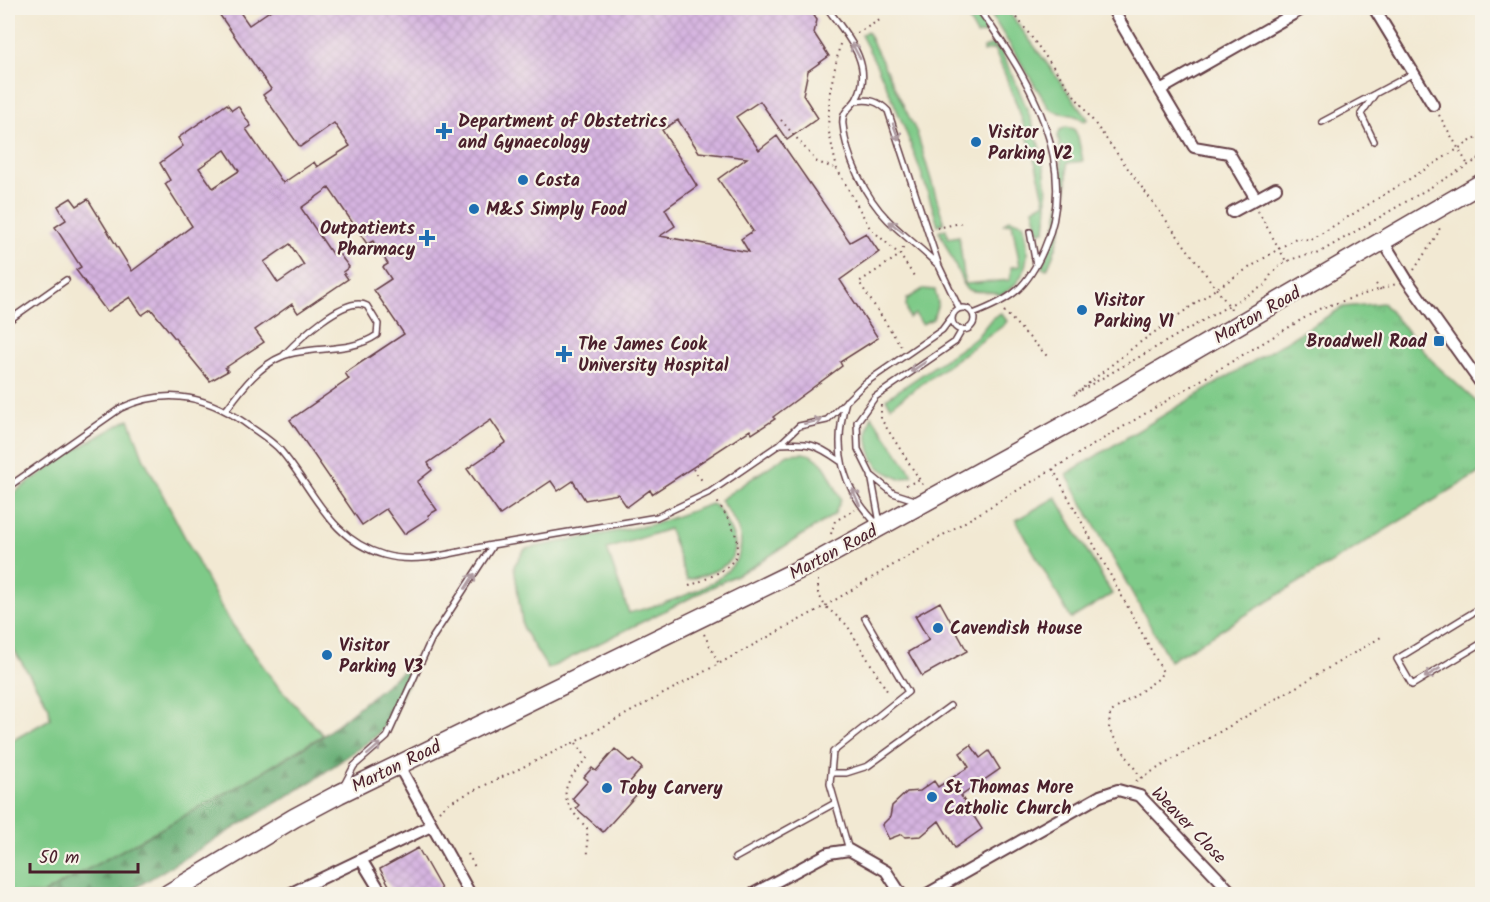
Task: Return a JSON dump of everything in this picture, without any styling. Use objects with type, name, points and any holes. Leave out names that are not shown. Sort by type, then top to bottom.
[{"type":"main road","name":"Marton Road","points":[[168,894],[294,818],[339,794],[698,621],[823,558],[1085,414],[1482,183]]},
{"type":"street","points":[[1160,90],[1304,8]]},
{"type":"street","points":[[1374,8],[1433,105]]},
{"type":"street","points":[[1117,9],[1160,90],[1194,147],[1229,153],[1254,200]]},
{"type":"street","points":[[1232,212],[1276,188]]},
{"type":"street","points":[[1383,241],[1407,280],[1482,385]]},
{"type":"street","points":[[399,766],[470,894]]},
{"type":"street","name":"Weaver Close","points":[[927,894],[1051,822],[1100,796],[1118,790],[1140,796],[1233,894]]},
{"type":"street","points":[[289,894],[431,826]]},
{"type":"street","points":[[753,894],[828,853],[849,850],[886,871],[901,894]]},
{"type":"street","points":[[362,861],[382,894]]},
{"type":"lane","points":[[827,8],[849,39],[862,63],[864,76],[856,101]]},
{"type":"lane","points":[[973,314],[999,304],[1024,285],[1036,267],[1052,231],[1057,191],[1053,154],[1045,122],[1032,92],[978,8]]},
{"type":"lane","points":[[1322,122],[1414,73]]},
{"type":"lane","points":[[1374,141],[1361,114],[1375,94]]},
{"type":"lane","points":[[939,266],[887,219],[871,198],[853,164],[843,124],[847,107],[856,101],[868,99],[880,103],[888,111],[939,266],[959,308]]},
{"type":"lane","points":[[1030,232],[1036,267]]},
{"type":"lane","points":[[8,321],[66,280]]},
{"type":"lane","points":[[226,410],[246,384],[283,356],[324,319],[354,304],[367,306],[378,324],[377,334],[360,342],[283,356]]},
{"type":"lane","points":[[951,318],[955,328],[962,330],[971,327],[974,320],[973,314],[965,308],[959,308]]},
{"type":"lane","points":[[8,487],[121,408],[140,399],[167,395],[186,396],[226,410],[280,449],[320,507],[352,542],[399,558],[437,555],[657,517],[710,492],[780,444],[799,426],[827,420],[864,383],[942,330],[959,308]]},
{"type":"lane","points":[[880,527],[871,474],[858,449],[857,422],[875,397],[956,342],[962,330]]},
{"type":"lane","points":[[847,400],[838,440],[840,461],[861,507],[880,527]]},
{"type":"lane","points":[[780,444],[806,442],[816,445],[840,461]]},
{"type":"lane","points":[[871,474],[891,492],[927,499]]},
{"type":"lane","points":[[339,794],[354,766],[387,737],[431,640],[493,545]]},
{"type":"lane","points":[[1482,609],[1397,659],[1412,685],[1482,644]]},
{"type":"lane","points":[[849,850],[830,784],[832,752],[895,705],[908,692],[866,618]]},
{"type":"lane","points":[[831,773],[846,773],[868,766],[950,706]]},
{"type":"lane","points":[[735,858],[835,802]]},
{"type":"path","points":[[1010,8],[1242,324]]},
{"type":"path","points":[[828,128],[830,91],[839,44],[880,20]]},
{"type":"path","points":[[1433,105],[1468,166]]},
{"type":"path","points":[[781,120],[817,162],[837,169]]},
{"type":"path","points":[[1482,134],[1311,240],[1296,238],[1217,288],[1120,357],[1074,395],[1264,285],[1271,273],[1286,261],[1299,256],[1317,254],[1482,157]]},
{"type":"path","points":[[1254,200],[1286,261]]},
{"type":"path","points":[[431,826],[435,815],[448,803],[575,742],[825,606],[1321,309],[1407,280],[1440,230]]},
{"type":"path","points":[[901,346],[859,282],[900,255],[916,279]]},
{"type":"path","points":[[1376,284],[1383,293]]},
{"type":"path","points":[[999,304],[1047,356]]},
{"type":"path","points":[[875,397],[882,407],[880,419],[920,480],[927,499]]},
{"type":"path","points":[[689,586],[726,570],[737,552],[735,530],[693,469]]},
{"type":"path","points":[[1053,469],[1163,672],[1158,679],[1110,713],[1109,730],[1141,778]]},
{"type":"path","points":[[891,492],[920,480]]},
{"type":"path","points":[[861,507],[835,521],[817,585],[825,606],[847,625],[895,705]]},
{"type":"path","points":[[698,621],[719,665]]},
{"type":"path","points":[[1126,792],[1131,784],[1383,636]]},
{"type":"path","points":[[575,742],[587,758],[567,781],[566,795],[571,811],[587,828],[588,857]]},
{"type":"path","points":[[468,854],[476,869]]},
{"type":"green space","points":[[962,8],[971,8],[986,30],[985,33],[977,35]]},
{"type":"green space","points":[[987,8],[1006,8],[1088,119],[1084,121],[1049,108]]},
{"type":"green space","points":[[867,31],[917,133],[944,223],[938,225],[904,128],[861,35]]},
{"type":"green space","points":[[993,44],[1001,51],[1021,94],[1043,160],[1047,206],[1045,230],[1039,233],[1033,209],[1045,202],[1040,181],[1024,124],[994,49],[983,52],[984,48]]},
{"type":"green space","points":[[1066,127],[1074,129],[1078,137],[1083,161],[1067,163],[1064,218],[1047,269],[1042,268],[1057,219],[1062,187],[1058,136],[1060,130]]},
{"type":"green space","points":[[1009,219],[1023,223],[1026,233],[1027,254],[1023,273],[1010,289],[1000,295],[966,289],[939,231],[946,229],[948,238],[959,236],[965,284],[1010,280],[1011,267],[1020,266],[1012,223],[1004,224]]},
{"type":"green space","points":[[923,289],[935,290],[938,303],[933,319],[922,324],[915,314],[909,318],[906,305],[907,299]]},
{"type":"green space","points":[[1383,303],[1436,365],[1482,407],[1482,471],[1170,661],[1066,474],[1343,307]]},
{"type":"green space","points":[[1001,313],[1007,321],[1004,325],[891,406],[886,399],[976,338],[992,318]]},
{"type":"green space","points":[[872,416],[913,475],[900,479],[883,470],[875,462],[868,442],[868,428]]},
{"type":"green space","points":[[129,419],[143,457],[226,616],[277,685],[323,735],[244,783],[43,894],[8,894],[8,743],[50,719],[49,707],[8,640],[8,497],[75,450]]},
{"type":"green space","points":[[788,454],[811,455],[823,464],[831,478],[841,500],[834,515],[752,567],[548,669],[523,629],[514,566],[525,549],[655,524],[711,504],[723,516],[734,539],[735,549],[732,557],[718,569],[687,580],[669,529],[607,549],[629,613],[661,604],[700,589],[718,579],[731,567],[739,552],[740,536],[732,517],[720,500]]},
{"type":"green space","points":[[1056,497],[1112,594],[1071,619],[1016,520]]},
{"type":"green space","points":[[404,670],[411,677],[389,721],[375,737],[312,781],[125,894],[43,894],[244,783],[323,736]]},
{"type":"building","points":[[215,8],[237,8],[249,25],[274,8],[809,8],[817,20],[814,33],[829,56],[808,71],[803,95],[818,118],[787,140],[760,101],[736,117],[759,150],[777,136],[850,242],[866,233],[879,252],[840,280],[878,338],[840,362],[842,366],[773,417],[775,419],[752,434],[750,430],[652,494],[650,490],[627,507],[618,494],[585,500],[573,481],[558,491],[551,481],[500,515],[467,469],[506,442],[491,420],[428,463],[432,470],[417,482],[437,510],[428,515],[429,518],[404,534],[386,509],[362,525],[290,420],[349,379],[345,373],[404,334],[374,290],[391,279],[383,267],[388,264],[373,241],[367,244],[329,188],[301,208],[332,254],[337,251],[349,267],[343,272],[348,279],[298,313],[292,304],[255,330],[264,342],[225,368],[228,371],[210,381],[151,309],[142,315],[130,297],[107,312],[76,270],[81,267],[55,227],[66,220],[58,206],[71,198],[77,206],[88,199],[132,271],[192,226],[165,184],[170,180],[160,163],[183,146],[178,138],[227,104],[232,110],[238,106],[251,126],[246,129],[283,183],[314,162],[317,167],[350,146],[334,123],[300,147],[263,95],[271,89]],"holes":[[[678,120],[699,152],[747,158],[718,179],[753,231],[741,239],[749,252],[660,236],[675,226],[665,209],[697,186],[662,130]],[[225,150],[239,171],[213,188],[199,168]],[[290,244],[304,265],[278,283],[264,262]]]},
{"type":"building","name":"Cavendish House","points":[[940,602],[967,651],[922,676],[908,652],[929,640],[915,616]]},
{"type":"building","name":"St Thomas More Catholic Church","points":[[971,745],[980,758],[989,751],[1000,769],[961,796],[982,829],[955,848],[939,821],[921,836],[905,837],[902,834],[889,839],[882,825],[890,817],[892,806],[907,792],[920,791],[934,781],[938,787],[969,767],[960,753]]},
{"type":"building","name":"Toby Carvery","points":[[615,749],[630,762],[633,760],[642,768],[628,784],[638,793],[603,832],[576,808],[579,805],[572,799],[588,781],[584,777],[592,768],[596,771]]},
{"type":"building","points":[[418,848],[444,894],[394,894],[380,869]]},
{"type":"place","name":"Department of Obstetrics and Gynaecology","points":[[444,131]]},
{"type":"place","name":"Visitor Parking V2","points":[[976,142]]},
{"type":"place","name":"Costa","points":[[523,180]]},
{"type":"place","name":"M&S Simply Food","points":[[474,209]]},
{"type":"place","name":"Outpatients Pharmacy","points":[[427,238]]},
{"type":"place","name":"Visitor Parking V1","points":[[1082,310]]},
{"type":"place","name":"Broadwell Road","points":[[1439,341]]},
{"type":"place","name":"The James Cook University Hospital","points":[[564,354]]},
{"type":"place","name":"Cavendish House","points":[[938,628]]},
{"type":"place","name":"Visitor Parking V3","points":[[327,655]]},
{"type":"place","name":"Toby Carvery","points":[[607,788]]},
{"type":"place","name":"St Thomas More Catholic Church","points":[[932,797]]}]
